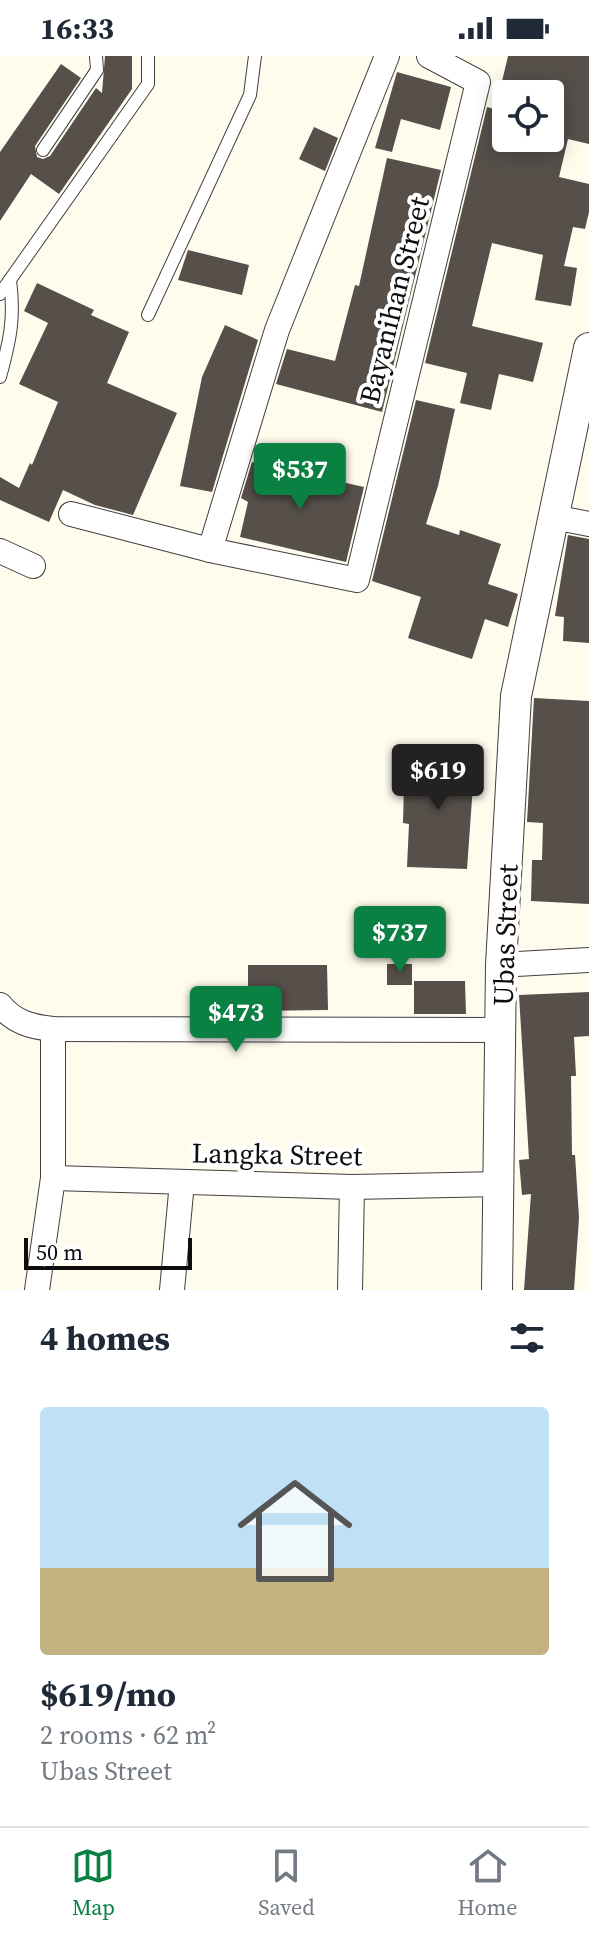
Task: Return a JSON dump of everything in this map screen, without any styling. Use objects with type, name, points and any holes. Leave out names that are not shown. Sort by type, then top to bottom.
[{"type":"street","points":[[210,550],[277,330],[387,56]]},
{"type":"street","name":"Bayanihan Street","points":[[71,514],[210,550],[357,580],[478,82],[429,56]]},
{"type":"street","name":"Ubas Street","points":[[497,1290],[501,965],[516,696],[589,348]]},
{"type":"street","points":[[553,517],[589,524]]},
{"type":"street","points":[[0,551],[33,566]]},
{"type":"street","points":[[501,965],[589,960]]},
{"type":"street","points":[[0,1005],[8,1014],[31,1027],[53,1029],[502,1030]]},
{"type":"street","points":[[37,1290],[53,1178],[53,1029]]},
{"type":"street","name":"Langka Street","points":[[53,1178],[352,1187],[500,1184]]},
{"type":"street","points":[[172,1290],[182,1182]]},
{"type":"street","points":[[350,1290],[352,1187]]},
{"type":"lane","points":[[43,150],[97,70],[96,56]]},
{"type":"lane","points":[[0,294],[148,84],[148,56]]},
{"type":"lane","points":[[148,315],[250,95],[255,56]]},
{"type":"lane","points":[[0,377],[14,313],[10,280]]},
{"type":"building","points":[[105,56],[132,56],[132,89],[59,194],[31,174],[0,221],[0,152],[61,64],[81,78],[35,146],[37,157],[43,159],[50,156],[96,88],[102,93]]},
{"type":"building","points":[[508,56],[589,56],[589,144],[568,139],[559,177],[589,184],[589,212],[585,229],[573,227],[564,266],[577,268],[571,306],[535,300],[543,255],[492,243],[472,326],[543,343],[533,382],[499,374],[491,410],[460,403],[467,373],[425,363],[487,107],[492,108],[492,152],[564,152],[564,80],[502,80]]},
{"type":"building","points":[[397,72],[451,87],[440,130],[401,119],[392,152],[375,148]]},
{"type":"building","points":[[314,127],[338,138],[325,171],[299,159]]},
{"type":"building","points":[[387,158],[441,170],[382,412],[276,384],[287,349],[335,361],[355,285],[359,286]]},
{"type":"building","points":[[188,250],[249,265],[242,295],[178,280]]},
{"type":"building","points":[[37,283],[94,310],[91,315],[129,332],[107,383],[177,413],[133,515],[95,505],[63,490],[49,522],[0,500],[0,477],[19,488],[58,402],[19,384],[48,323],[24,311]]},
{"type":"building","points":[[225,325],[258,340],[212,492],[180,486],[202,377]]},
{"type":"building","points":[[416,400],[455,409],[426,524],[459,535],[460,530],[501,544],[488,584],[518,594],[508,627],[485,619],[472,659],[408,638],[421,597],[372,581]]},
{"type":"building","points":[[252,462],[364,487],[346,562],[240,537],[248,502],[241,498]]},
{"type":"building","points":[[568,535],[589,539],[589,643],[563,641],[564,617],[555,616]]},
{"type":"building","points":[[534,698],[589,701],[589,904],[531,901],[532,860],[542,860],[543,823],[527,822]]},
{"type":"building","points":[[421,745],[460,746],[459,784],[473,785],[467,869],[407,867],[409,824],[403,823],[404,783],[420,783]]},
{"type":"building","points":[[387,964],[412,964],[412,985],[387,985]]},
{"type":"building","points":[[248,965],[327,965],[328,1010],[248,1011]]},
{"type":"building","points":[[414,981],[465,981],[466,1014],[414,1014]]},
{"type":"building","points":[[589,992],[589,1036],[574,1037],[576,1076],[571,1076],[572,1155],[575,1155],[579,1218],[574,1290],[524,1290],[531,1194],[522,1195],[519,1160],[529,1159],[519,995]]}]
